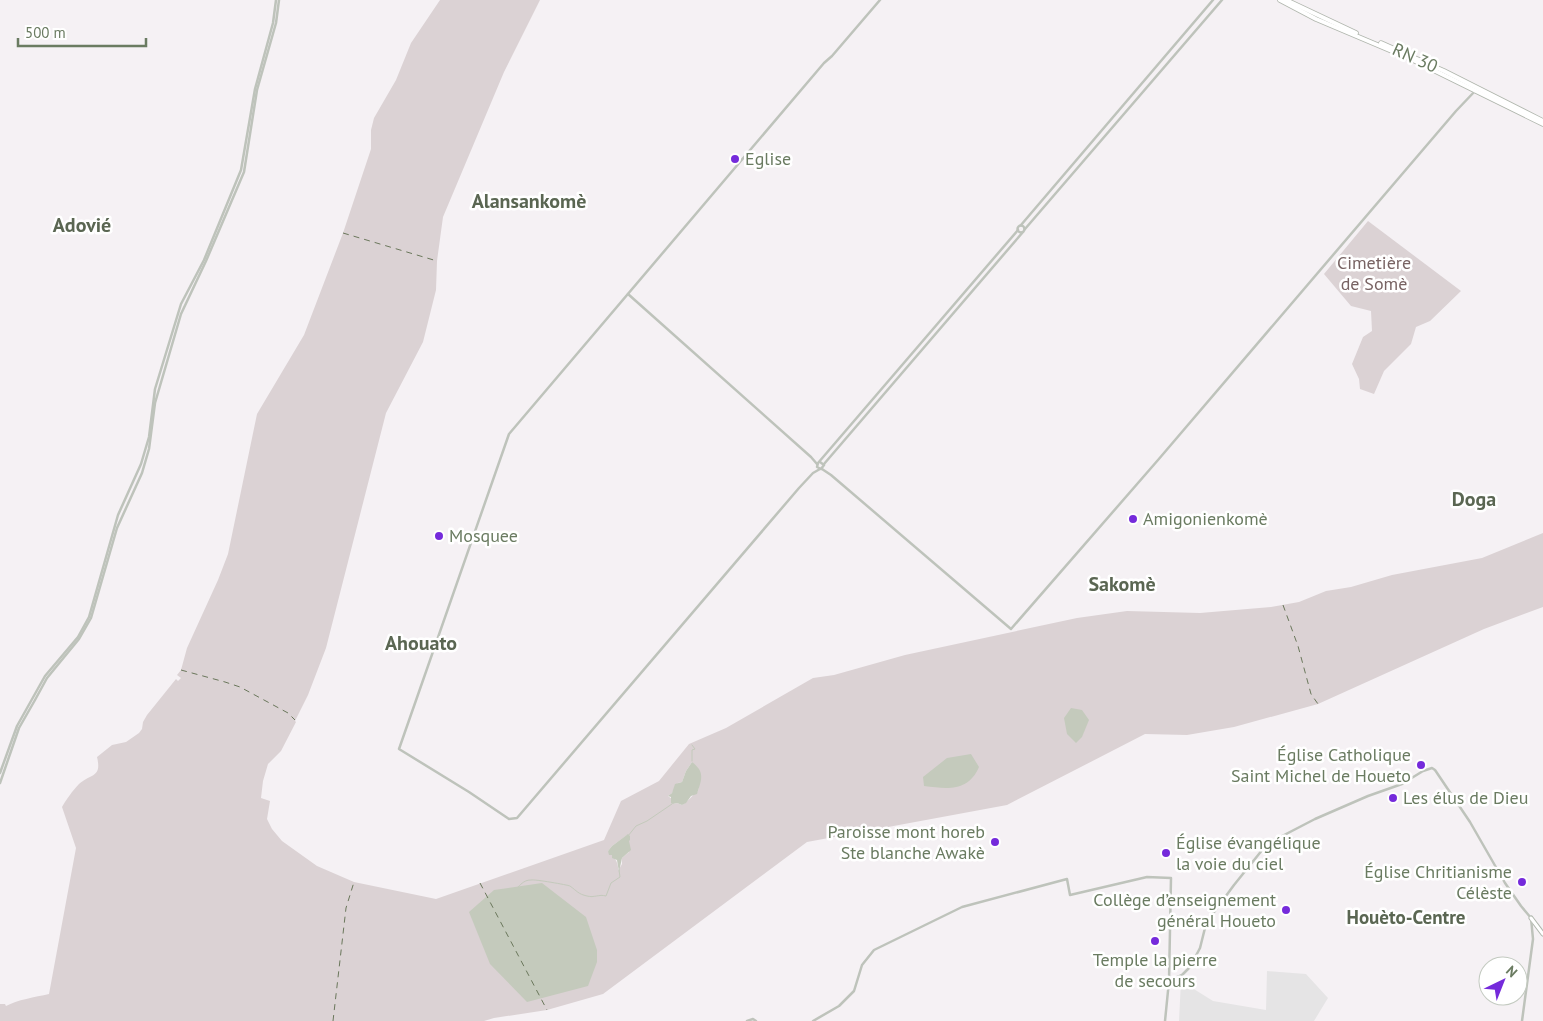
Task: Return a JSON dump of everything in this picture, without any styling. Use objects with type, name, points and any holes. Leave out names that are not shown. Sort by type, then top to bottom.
[{"type":"main road","name":"RN 30","points":[[1280,0],[1325,22],[1413,60],[1543,122]]},
{"type":"main road","name":"RN 30","points":[[1286,0],[1318,16],[1414,57],[1476,90]]},
{"type":"main road","points":[[1532,918],[1543,934]]},
{"type":"street","points":[[0,773],[17,726],[45,676],[78,637],[89,617],[118,515],[138,474],[149,436],[155,389],[182,304],[204,260],[241,170],[247,143],[254,89],[278,0]]},
{"type":"street","points":[[0,783],[19,728],[34,700],[47,678],[79,639],[91,618],[119,522],[144,466],[152,437],[156,398],[181,314],[244,172],[257,90],[276,23],[278,0]]},
{"type":"street","points":[[880,0],[832,56],[824,62],[509,434],[399,749],[509,819],[517,818],[799,488],[1024,231],[1222,0]]},
{"type":"street","points":[[820,465],[1213,0]]},
{"type":"street","points":[[628,294],[831,475],[1011,630],[1476,90]]},
{"type":"street","points":[[1021,225],[1024,231]]},
{"type":"street","points":[[1018,230],[1019,232],[1024,231]]},
{"type":"street","points":[[1169,981],[1182,975],[1190,967],[1200,948],[1209,920],[1267,844],[1315,819],[1368,796],[1402,784],[1430,768],[1435,770],[1462,809],[1505,883],[1532,918],[1533,939],[1522,1021]]},
{"type":"street","points":[[813,1021],[839,1006],[854,991],[862,965],[874,950],[957,909],[1066,879],[1070,895],[1147,877],[1171,878],[1169,981],[1165,1021]]},
{"type":"street","points":[[747,1021],[753,1019],[756,1021]]},
{"type":"shaded area","points":[[1071,708],[1082,710],[1089,720],[1082,737],[1076,743],[1067,734],[1064,718]]},
{"type":"shaded area","points":[[971,754],[979,767],[969,781],[963,785],[949,788],[924,786],[923,777],[947,758]]},
{"type":"shaded area","points":[[692,762],[701,773],[697,794],[691,796],[682,805],[673,804],[671,803],[671,797],[668,796],[672,793],[675,784],[682,782]]},
{"type":"shaded area","points":[[628,834],[630,836],[631,850],[622,858],[619,872],[617,860],[612,858],[612,855],[609,855],[608,851]]},
{"type":"shaded area","points":[[542,883],[586,917],[597,950],[597,962],[588,986],[527,1002],[490,964],[469,912],[494,890]]},
{"type":"shaded area","points":[[1267,971],[1306,974],[1328,998],[1314,1021],[1179,1021],[1181,981],[1213,1001],[1266,1010]]},
{"type":"green space","points":[[440,0],[540,0],[504,72],[443,217],[437,261],[436,290],[423,342],[386,413],[326,648],[296,722],[281,751],[268,764],[263,781],[261,798],[270,801],[267,819],[272,829],[282,841],[317,866],[354,882],[436,899],[604,840],[621,801],[659,781],[689,744],[726,728],[813,678],[834,675],[905,655],[1077,618],[1127,611],[1200,613],[1271,607],[1299,602],[1326,591],[1351,587],[1392,575],[1482,558],[1543,533],[1543,607],[1484,629],[1318,704],[1234,727],[1187,735],[1145,734],[1007,805],[807,842],[603,994],[547,1010],[484,1021],[0,1021],[0,1004],[5,1004],[6,1006],[21,1000],[49,994],[76,848],[62,807],[79,784],[97,772],[97,757],[112,745],[126,742],[139,733],[147,715],[176,679],[178,681],[181,678],[177,675],[181,670],[187,648],[228,554],[257,414],[304,335],[343,233],[371,149],[371,130],[374,118],[396,80],[411,43]],"holes":[[[692,762],[700,779],[698,791],[682,805],[673,804],[672,799],[668,796],[678,783],[682,782]],[[627,835],[629,852],[622,858],[622,864],[618,871],[617,862],[608,851]]]},
{"type":"green space","name":"Cimetière de Somè","points":[[1368,221],[1461,291],[1430,321],[1416,327],[1411,344],[1384,371],[1374,394],[1360,389],[1359,379],[1352,364],[1363,337],[1372,331],[1371,311],[1351,306],[1324,274]]},
{"type":"waterway","points":[[692,745],[695,749],[692,750],[692,761]]},
{"type":"waterway","points":[[628,836],[636,826],[672,804]]},
{"type":"waterway","points":[[518,887],[527,881],[538,880],[570,886],[587,896],[606,896],[611,883],[620,877],[619,870]]},
{"type":"ferry route","points":[[343,233],[437,261]]},
{"type":"ferry route","points":[[1283,605],[1298,646],[1311,694],[1318,704]]},
{"type":"ferry route","points":[[181,670],[240,687],[288,713],[295,720]]},
{"type":"ferry route","points":[[333,1021],[346,908],[354,882]]},
{"type":"ferry route","points":[[480,883],[547,1010]]},
{"type":"place","name":"Eglise","points":[[735,159]]},
{"type":"place","name":"Amigonienkomè","points":[[1133,519]]},
{"type":"place","name":"Mosquee","points":[[439,536]]},
{"type":"place","name":"Église Catholique Saint Michel de Houeto","points":[[1421,765]]},
{"type":"place","name":"Les élus de Dieu","points":[[1393,798]]},
{"type":"place","name":"Paroisse mont horeb Ste blanche Awakè","points":[[995,842]]},
{"type":"place","name":"Église évangélique la voie du ciel","points":[[1166,853]]},
{"type":"place","name":"Église Chritianisme Célèste","points":[[1522,882]]},
{"type":"place","name":"Collège d’enseignement général Houeto","points":[[1286,910]]},
{"type":"place","name":"Temple la pierre de secours","points":[[1155,941]]},
{"type":"district","name":"Alansankomè","points":[[529,201]]},
{"type":"district","name":"Adovié","points":[[82,225]]},
{"type":"district","name":"Doga","points":[[1474,499]]},
{"type":"district","name":"Sakomè","points":[[1122,584]]},
{"type":"district","name":"Ahouato","points":[[421,643]]},
{"type":"district","name":"Houèto-Centre","points":[[1406,917]]}]
